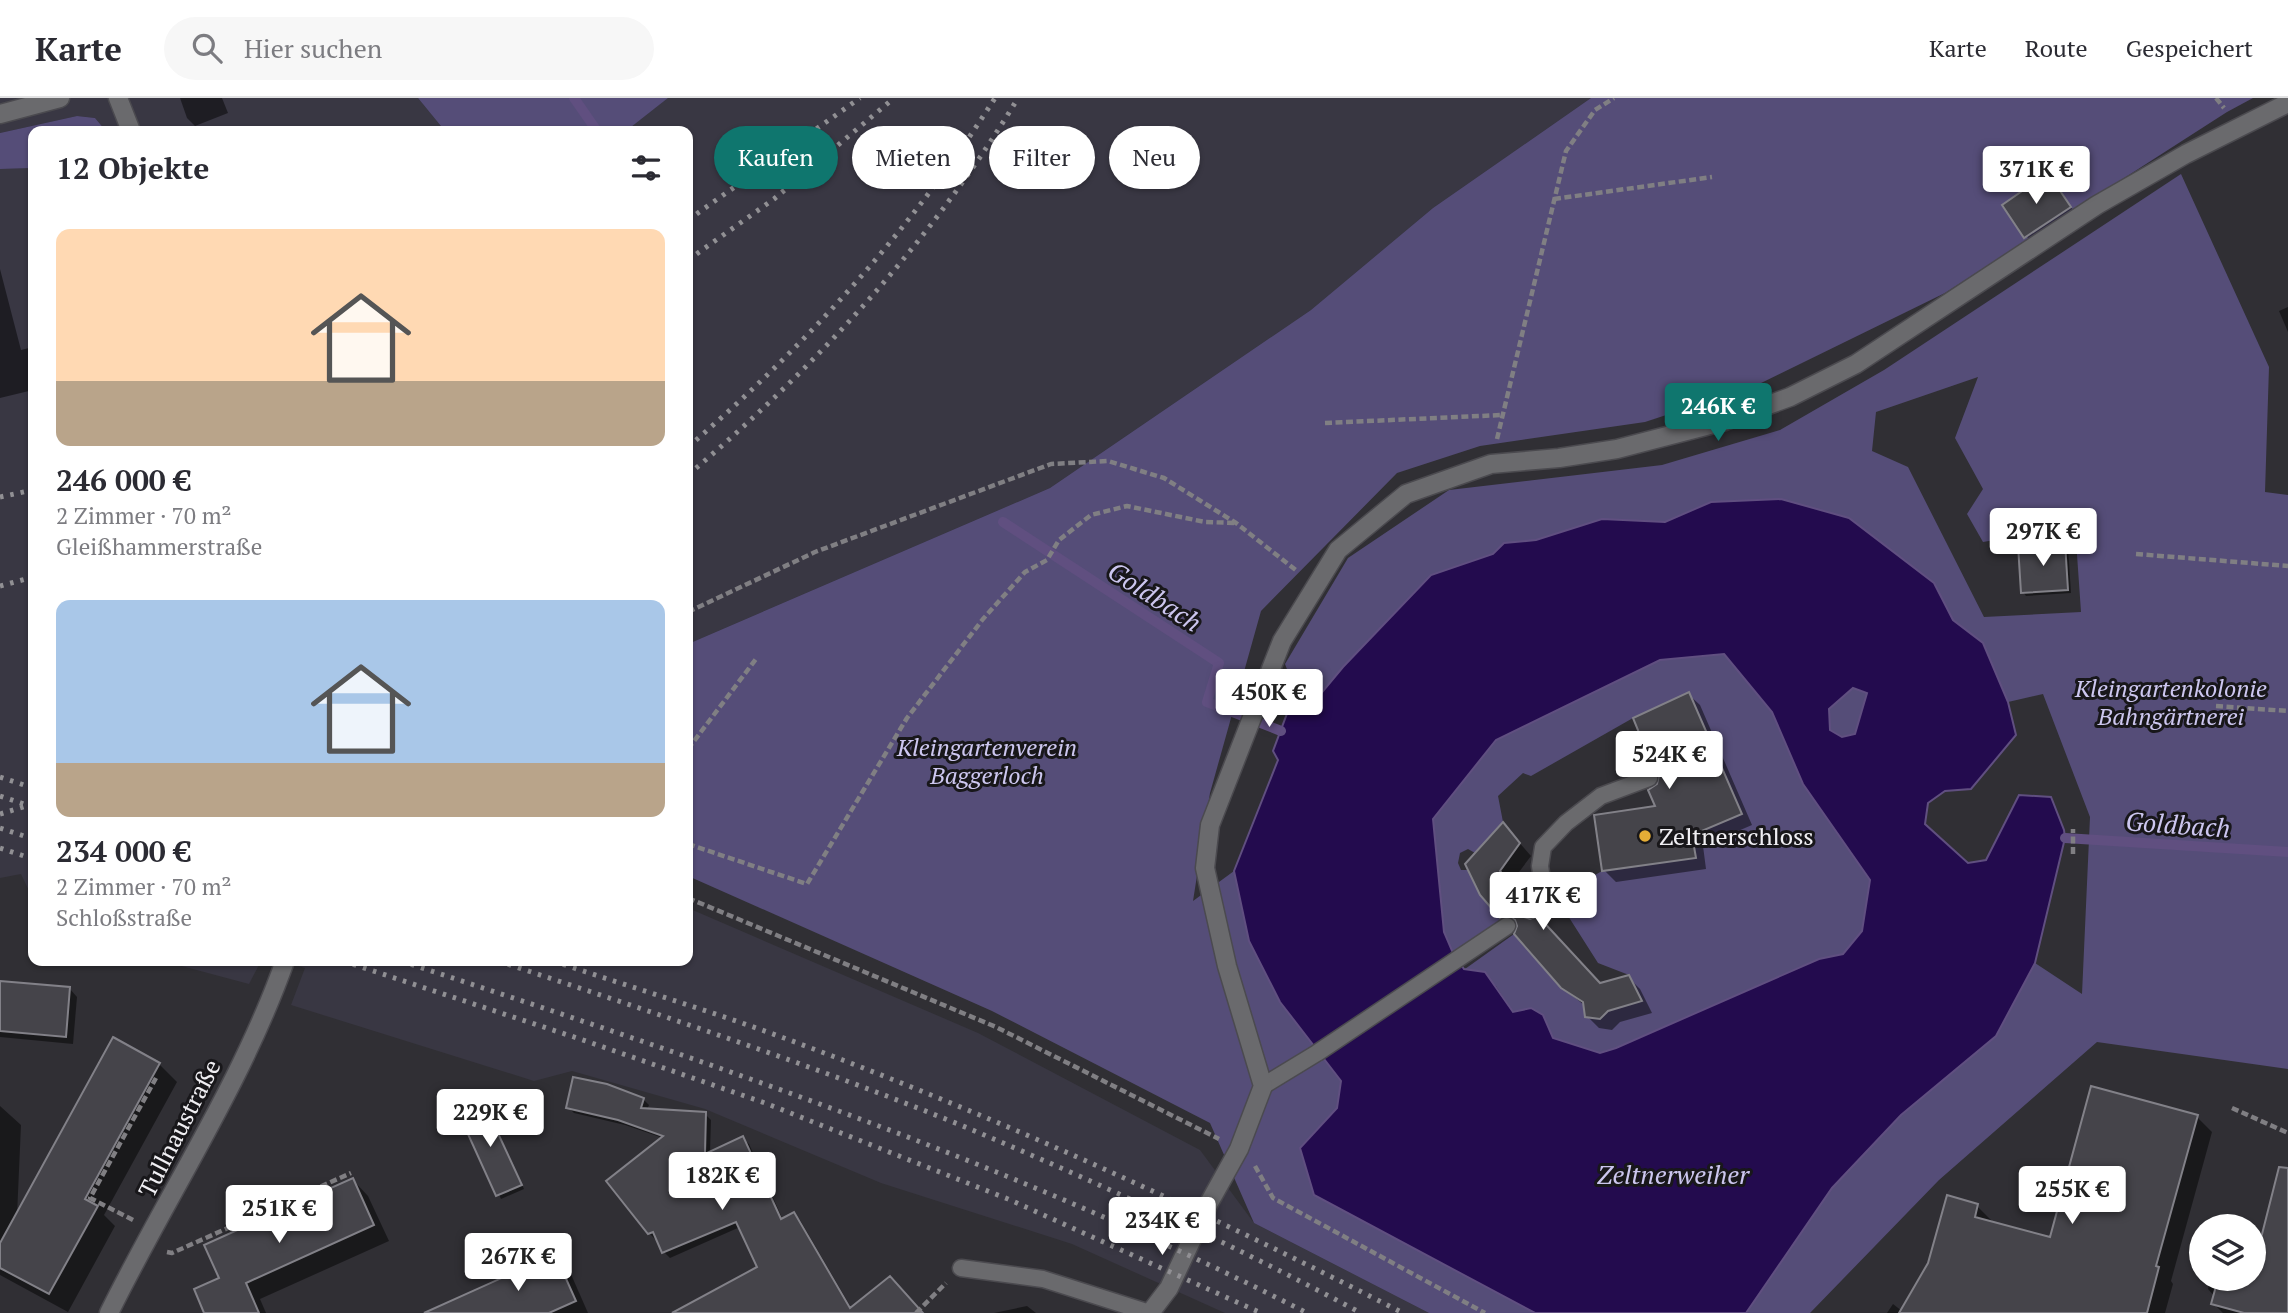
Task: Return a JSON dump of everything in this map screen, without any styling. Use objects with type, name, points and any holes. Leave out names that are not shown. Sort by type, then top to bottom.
[{"type":"street","points":[[0,114],[60,98]]},
{"type":"street","points":[[118,98],[129,126]]},
{"type":"street","points":[[1150,1313],[1169,1288],[1238,1149],[1263,1086],[1227,966],[1205,868],[1210,825],[1282,641],[1338,550],[1406,494],[1491,464],[1617,449],[1726,421],[1790,397],[1856,364],[2097,205],[2186,154],[2288,103]]},
{"type":"street","name":"Tullnaustraße","points":[[109,1313],[214,1119],[283,966]]},
{"type":"lane","points":[[1531,909],[1544,893],[1540,866],[1543,847],[1566,823],[1601,796],[1649,778]]},
{"type":"lane","points":[[1263,1086],[1507,926]]},
{"type":"lane","points":[[961,1268],[1043,1279],[1150,1313]]},
{"type":"path","points":[[1491,464],[1566,151],[1595,110],[1614,98]]},
{"type":"path","points":[[1554,199],[1712,177]]},
{"type":"path","points":[[1325,423],[1502,415]]},
{"type":"path","points":[[693,610],[815,552],[1051,464],[1108,461],[1164,478],[1236,523],[1291,568],[1317,582]]},
{"type":"path","points":[[693,846],[807,884],[907,718],[983,619],[1025,572],[1047,560],[1059,540],[1091,515],[1127,506],[1206,522],[1236,523]]},
{"type":"path","points":[[2136,554],[2288,566]]},
{"type":"path","points":[[693,743],[756,659]]},
{"type":"path","points":[[2216,706],[2288,711]]},
{"type":"path","points":[[2073,829],[2073,853]]},
{"type":"path","points":[[693,900],[996,1027],[1248,1154],[1273,1198],[1485,1313]]},
{"type":"path","points":[[153,1230],[90,1198],[156,1078]]},
{"type":"path","points":[[2232,1108],[2288,1133]]},
{"type":"path","points":[[172,1253],[351,1173]]},
{"type":"path","points":[[916,1313],[961,1268]]},
{"type":"shaded area","points":[[0,98],[418,98],[441,126],[102,126],[95,118],[77,116],[0,133]]},
{"type":"shaded area","points":[[668,98],[1591,98],[1433,208],[1311,310],[1050,488],[693,642],[693,126],[632,126]]},
{"type":"shaded area","points":[[28,168],[28,889],[21,874],[0,878],[0,169]]},
{"type":"shaded area","points":[[693,910],[978,1033],[1200,1150],[1254,1223],[1429,1313],[1225,1313],[1072,1244],[881,1183],[705,1109],[572,1071],[534,1081],[291,1005],[305,968],[298,966],[693,966]]},
{"type":"shaded area","points":[[182,966],[258,966],[249,984]]},
{"type":"green space","points":[[418,98],[668,98],[632,126],[441,126]]},
{"type":"green space","name":"Kleingartenverein Baggerloch","points":[[1591,98],[2253,98],[1945,293],[1757,385],[1645,422],[1480,446],[1397,473],[1261,611],[1210,793],[1193,901],[1234,871],[1249,941],[1280,1002],[1341,1081],[1337,1108],[1300,1148],[1315,1195],[1535,1313],[1429,1313],[1254,1223],[1210,1123],[992,1011],[693,878],[693,642],[1050,488],[1311,310],[1433,208]]},
{"type":"green space","points":[[77,116],[95,118],[102,126],[32,126]]},
{"type":"green space","points":[[28,127],[28,168],[0,169],[0,133]]},
{"type":"green space","name":"Kleingartenkolonie Bahngärtnerei","points":[[2181,174],[2269,367],[2265,492],[2288,495],[2288,1069],[2097,1042],[1939,1180],[1810,1313],[1746,1313],[1832,1188],[1901,1115],[1996,1036],[2035,963],[2082,994],[2090,817],[2043,694],[2008,702],[1983,643],[1953,620],[1934,583],[1711,502],[1665,522],[1602,519],[1536,540],[1504,543],[1493,554],[1431,575],[1343,667],[1304,714],[1285,664],[1348,558],[1449,490],[1662,465],[1780,430],[1884,370]],"holes":[[[1978,377],[1955,438],[1983,489],[1967,514],[1983,542],[2075,526],[2081,612],[1984,617],[1908,467],[1872,451],[1876,412]]]},
{"type":"green space","points":[[1724,654],[1772,712],[1803,784],[1870,880],[1862,931],[1843,954],[1819,959],[1616,1048],[1600,1053],[1553,1038],[1531,1008],[1513,1012],[1496,986],[1465,969],[1514,934],[1561,988],[1584,1004],[1584,1013],[1590,1017],[1641,1001],[1629,975],[1598,963],[1556,897],[1602,871],[1695,858],[1687,801],[1741,814],[1689,692],[1633,718],[1531,776],[1523,773],[1498,796],[1503,822],[1475,853],[1468,849],[1460,853],[1458,863],[1461,870],[1468,870],[1480,895],[1502,921],[1453,953],[1444,932],[1433,819],[1496,740],[1660,660]]},
{"type":"green space","points":[[1854,687],[1867,693],[1855,734],[1842,737],[1830,730],[1829,709]]},
{"type":"water","name":"Zeltnerweiher","points":[[1781,499],[1849,518],[1934,583],[1953,620],[1983,643],[2008,702],[2016,735],[1971,789],[1945,791],[1928,803],[1925,824],[1968,863],[1986,860],[2019,795],[2051,797],[2065,838],[2035,963],[1996,1036],[1901,1115],[1832,1188],[1746,1313],[1535,1313],[1314,1195],[1300,1148],[1337,1108],[1341,1081],[1280,1002],[1249,941],[1234,871],[1278,760],[1273,751],[1288,711],[1304,714],[1343,667],[1431,575],[1493,554],[1504,543],[1536,540],[1602,519],[1665,522],[1711,502]],"holes":[[[1724,654],[1772,712],[1803,784],[1870,880],[1862,931],[1843,954],[1819,959],[1616,1048],[1600,1053],[1553,1038],[1543,1015],[1531,1008],[1513,1012],[1485,972],[1464,969],[1453,953],[1444,932],[1433,819],[1496,740],[1660,660]],[[1853,688],[1867,693],[1855,734],[1842,737],[1830,730],[1829,709]]]},
{"type":"building","points":[[2048,173],[2071,207],[2024,238],[2002,205]]},
{"type":"building","points":[[2065,542],[2068,590],[2021,593],[2018,545]]},
{"type":"building","points":[[1689,692],[1742,814],[1692,835],[1696,858],[1602,871],[1594,815],[1655,806],[1648,790],[1657,784],[1659,775],[1651,768],[1639,770],[1627,741],[1640,735],[1633,718]]},
{"type":"building","points":[[1503,822],[1520,843],[1500,871],[1524,900],[1521,908],[1524,917],[1530,919],[1538,916],[1600,983],[1629,975],[1642,1001],[1608,1011],[1600,1019],[1585,1017],[1583,1002],[1561,988],[1514,934],[1517,926],[1515,920],[1507,916],[1500,918],[1480,895],[1465,864]]},
{"type":"building","points":[[0,981],[70,987],[66,1037],[0,1031]]},
{"type":"building","points":[[113,1037],[160,1063],[85,1199],[98,1206],[49,1294],[0,1268],[0,1243]]},
{"type":"building","points":[[573,1077],[607,1084],[644,1098],[641,1108],[706,1112],[705,1154],[743,1136],[781,1219],[794,1212],[850,1308],[890,1276],[923,1313],[672,1313],[757,1267],[736,1222],[662,1253],[653,1232],[648,1234],[606,1181],[663,1136],[618,1120],[566,1108]]},
{"type":"building","points":[[2091,1086],[2198,1115],[2156,1266],[2159,1267],[2147,1313],[1899,1313],[1928,1263],[1947,1195],[1978,1204],[1975,1217],[2050,1237]]},
{"type":"building","points":[[483,1101],[522,1185],[496,1196],[458,1112]]},
{"type":"building","points":[[2279,1167],[2288,1168],[2288,1313],[2244,1313],[2211,1304],[2215,1291],[2266,1291],[2266,1218]]},
{"type":"building","points":[[353,1178],[374,1225],[246,1283],[259,1313],[204,1313],[194,1289],[219,1278],[204,1245]]},
{"type":"building","points":[[555,1254],[576,1301],[549,1313],[424,1313]]},
{"type":"waterway","name":"Goldbach","points":[[574,98],[594,126]]},
{"type":"waterway","name":"Goldbach","points":[[1003,522],[1219,663],[1207,702],[1281,731]]},
{"type":"waterway","name":"Goldbach","points":[[2065,838],[2288,852]]},
{"type":"railway","points":[[693,216],[860,98]]},
{"type":"railway","points":[[693,256],[774,199],[894,98]]},
{"type":"railway","points":[[693,443],[774,368],[854,284],[928,194],[995,98]]},
{"type":"railway","points":[[693,471],[781,391],[868,300],[948,202],[1018,98]]},
{"type":"railway","points":[[0,497],[28,491]]},
{"type":"railway","points":[[0,586],[28,578]]},
{"type":"railway","points":[[0,777],[28,786]]},
{"type":"railway","points":[[0,796],[28,805]]},
{"type":"railway","points":[[0,814],[28,806]]},
{"type":"railway","points":[[0,828],[28,837]]},
{"type":"railway","points":[[0,848],[28,857]]},
{"type":"railway","points":[[358,966],[765,1103],[1008,1199],[1261,1313]]},
{"type":"railway","points":[[416,966],[747,1078],[975,1163],[1198,1260],[1307,1313]]},
{"type":"railway","points":[[513,966],[787,1059],[958,1124],[1162,1214],[1361,1313]]},
{"type":"railway","points":[[568,966],[755,1028],[942,1099],[1175,1201],[1403,1313]]},
{"type":"place","name":"Zeltnerschloss","points":[[1645,836]]}]
